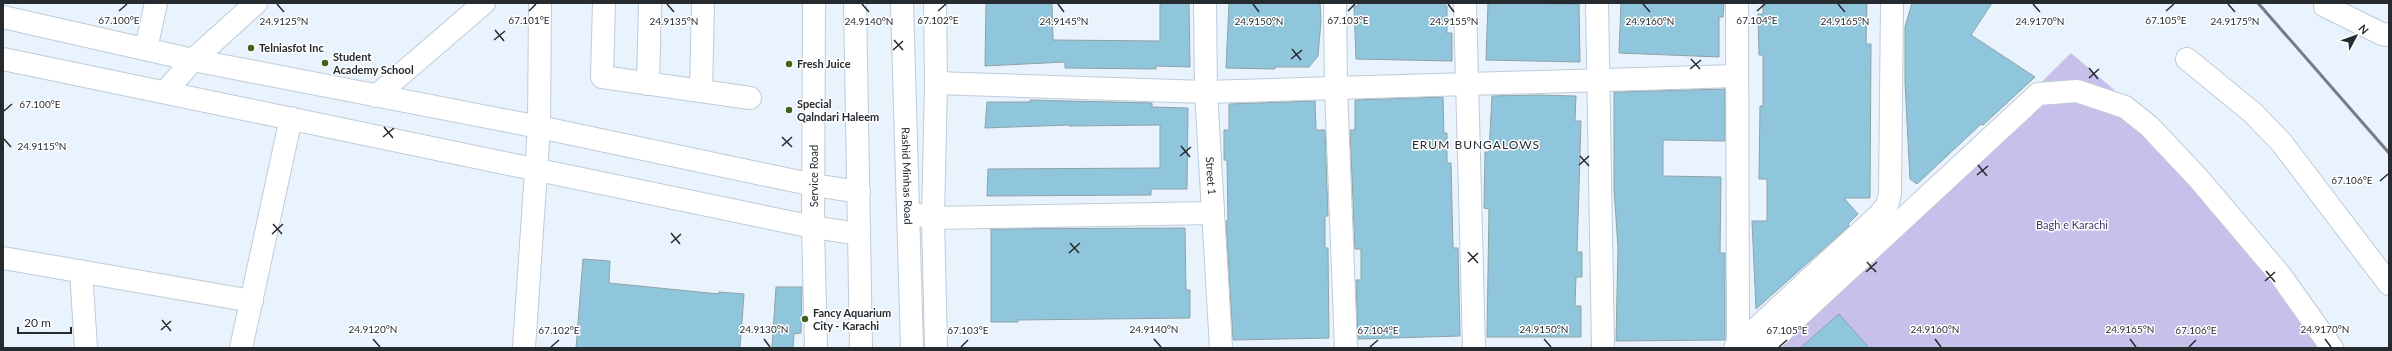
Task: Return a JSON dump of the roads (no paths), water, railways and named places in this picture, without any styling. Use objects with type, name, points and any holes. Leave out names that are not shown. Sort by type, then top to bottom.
[{"type":"street","points":[[146,49],[156,3]]},
{"type":"street","points":[[165,92],[193,60],[256,3]]},
{"type":"street","points":[[376,96],[484,3]]},
{"type":"street","points":[[524,348],[539,127],[540,3]]},
{"type":"street","points":[[604,3],[602,77],[750,98]]},
{"type":"street","points":[[648,84],[650,3]]},
{"type":"street","points":[[701,91],[703,3]]},
{"type":"street","name":"Service Road","points":[[814,3],[813,227],[816,348]]},
{"type":"street","points":[[855,3],[861,348]]},
{"type":"street","name":"Rashid Minhas Road","points":[[902,3],[912,348]]},
{"type":"street","points":[[935,3],[936,83],[933,218],[936,348]]},
{"type":"street","name":"Street 1","points":[[1205,3],[1206,92],[1221,348]]},
{"type":"street","points":[[1335,3],[1336,89],[1346,348]]},
{"type":"street","points":[[1465,3],[1465,85],[1474,348]]},
{"type":"street","points":[[1597,3],[1597,80],[1603,348]]},
{"type":"street","points":[[1737,3],[1737,347]]},
{"type":"street","points":[[1737,347],[1879,215],[1887,205],[1890,194],[1892,3]]},
{"type":"street","points":[[2325,6],[2382,34],[2389,35]]},
{"type":"street","points":[[3,17],[193,60],[539,127],[814,185],[859,192]]},
{"type":"street","points":[[3,59],[536,168],[813,227],[859,234]]},
{"type":"street","points":[[2187,59],[2253,113],[2281,142],[2389,284]]},
{"type":"street","points":[[936,83],[1206,92],[1736,76]]},
{"type":"street","points":[[1764,348],[2038,94],[2077,91],[2125,107],[2149,126],[2198,178],[2281,276],[2332,348]]},
{"type":"street","points":[[241,348],[291,118]]},
{"type":"street","points":[[907,211],[933,218],[1213,213]]},
{"type":"street","points":[[3,258],[252,301]]},
{"type":"street","points":[[81,271],[86,348]]},
{"type":"railway","points":[[2258,3],[2389,153]]},
{"type":"place","name":"Telniasfot Inc","points":[[251,48]]},
{"type":"place","name":"Student Academy School","points":[[325,63]]},
{"type":"place","name":"Fresh Juice","points":[[789,64]]},
{"type":"place","name":"Special Qalndari Haleem","points":[[789,110]]},
{"type":"place","name":"Fancy Aquarium City - Karachi","points":[[805,319]]},
{"type":"district","name":"ERUM BUNGALOWS","points":[[1476,145]]},
{"type":"park label","name":"Bagh e Karachi","points":[[2072,225]]}]
